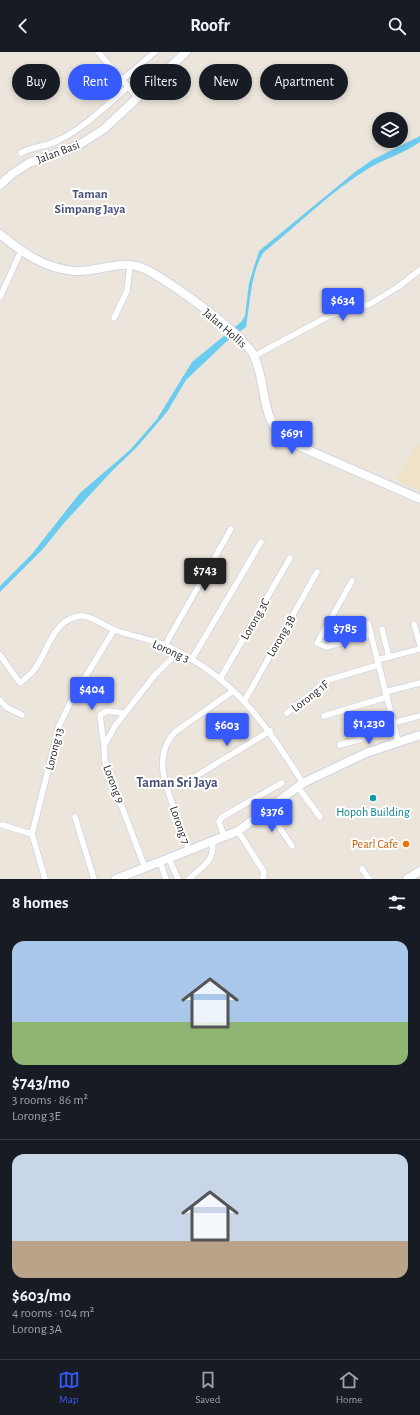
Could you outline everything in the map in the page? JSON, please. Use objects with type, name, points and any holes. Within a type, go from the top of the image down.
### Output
[{"type":"street","points":[[98,52],[108,64]]},
{"type":"street","points":[[21,153],[28,148],[59,141],[92,118],[128,87],[122,80],[155,52]]},
{"type":"street","name":"Jalan Basi","points":[[173,64],[186,52]]},
{"type":"street","name":"Jalan Basi","points":[[0,185],[12,174],[29,163],[71,148],[93,136],[116,118],[134,100]]},
{"type":"street","name":"Jalan Hollis","points":[[0,234],[21,251],[42,263],[59,268],[76,271],[94,269],[114,264],[130,265],[150,272],[210,313],[237,336],[254,356],[268,416],[272,425],[281,437],[293,445],[420,499]]},
{"type":"street","points":[[0,297],[21,251]]},
{"type":"street","points":[[114,318],[127,291],[130,265]]},
{"type":"street","points":[[254,356],[329,316],[370,304],[398,287],[420,270]]},
{"type":"street","points":[[165,646],[231,529]]},
{"type":"street","points":[[192,659],[261,542]]},
{"type":"street","name":"Lorong 3C","points":[[220,679],[290,558]]},
{"type":"street","name":"Lorong 3B","points":[[244,700],[318,572]]},
{"type":"street","points":[[352,581],[317,643],[320,646],[326,647],[371,634]]},
{"type":"street","name":"Lorong 3","points":[[0,655],[20,683],[34,670],[59,628],[69,619],[76,616],[90,617],[114,630],[165,646],[192,659],[220,679],[244,700],[270,731],[320,816]]},
{"type":"street","points":[[368,623],[398,741]]},
{"type":"street","points":[[414,624],[420,645]]},
{"type":"street","points":[[382,629],[389,657]]},
{"type":"street","name":"Lorong 13","points":[[44,879],[32,834],[59,726],[73,698],[114,630]]},
{"type":"street","name":"Lorong 1F","points":[[288,713],[328,680],[378,663],[389,657],[420,649]]},
{"type":"street","points":[[104,746],[124,713],[154,676],[178,652]]},
{"type":"street","points":[[324,716],[420,683]]},
{"type":"street","name":"Lorong 7","points":[[188,850],[165,784],[162,763],[165,747],[169,738],[175,732],[233,691]]},
{"type":"street","points":[[0,700],[6,707],[22,715]]},
{"type":"street","name":"Lorong 9","points":[[124,713],[107,711],[100,715],[105,762],[145,868]]},
{"type":"street","points":[[340,745],[420,716]]},
{"type":"street","points":[[193,778],[270,731]]},
{"type":"street","points":[[116,879],[238,831],[301,785],[348,761],[398,741],[420,735]]},
{"type":"street","points":[[224,836],[219,822],[222,817],[282,783]]},
{"type":"street","points":[[268,810],[292,846]]},
{"type":"street","points":[[75,817],[94,879]]},
{"type":"street","points":[[2,825],[32,834]]},
{"type":"street","points":[[238,831],[264,872],[263,879]]},
{"type":"street","points":[[189,879],[211,858],[214,851],[212,841]]},
{"type":"street","points":[[169,859],[178,879]]},
{"type":"street","points":[[160,862],[166,879]]},
{"type":"street","points":[[362,869],[369,879]]},
{"type":"street","points":[[407,879],[420,871]]},
{"type":"shaded area","points":[[420,444],[420,490],[396,480],[417,445]]},
{"type":"water","points":[[420,136],[420,142],[414,146],[371,167],[343,186],[264,252],[256,268],[246,327],[226,342],[186,380],[167,412],[137,447],[111,472],[64,523],[43,549],[0,592],[0,586],[31,555],[80,493],[130,450],[157,419],[192,362],[241,322],[245,316],[249,283],[259,251],[355,172],[372,160],[396,148],[408,148],[408,142]]},
{"type":"place","name":"Hopoh Building","points":[[373,798]]},
{"type":"place","name":"Pearl Cafe","points":[[406,844]]},
{"type":"district","name":"Taman Simpang Jaya","points":[[90,200]]},
{"type":"district","name":"Taman Sri Jaya","points":[[177,782]]}]
